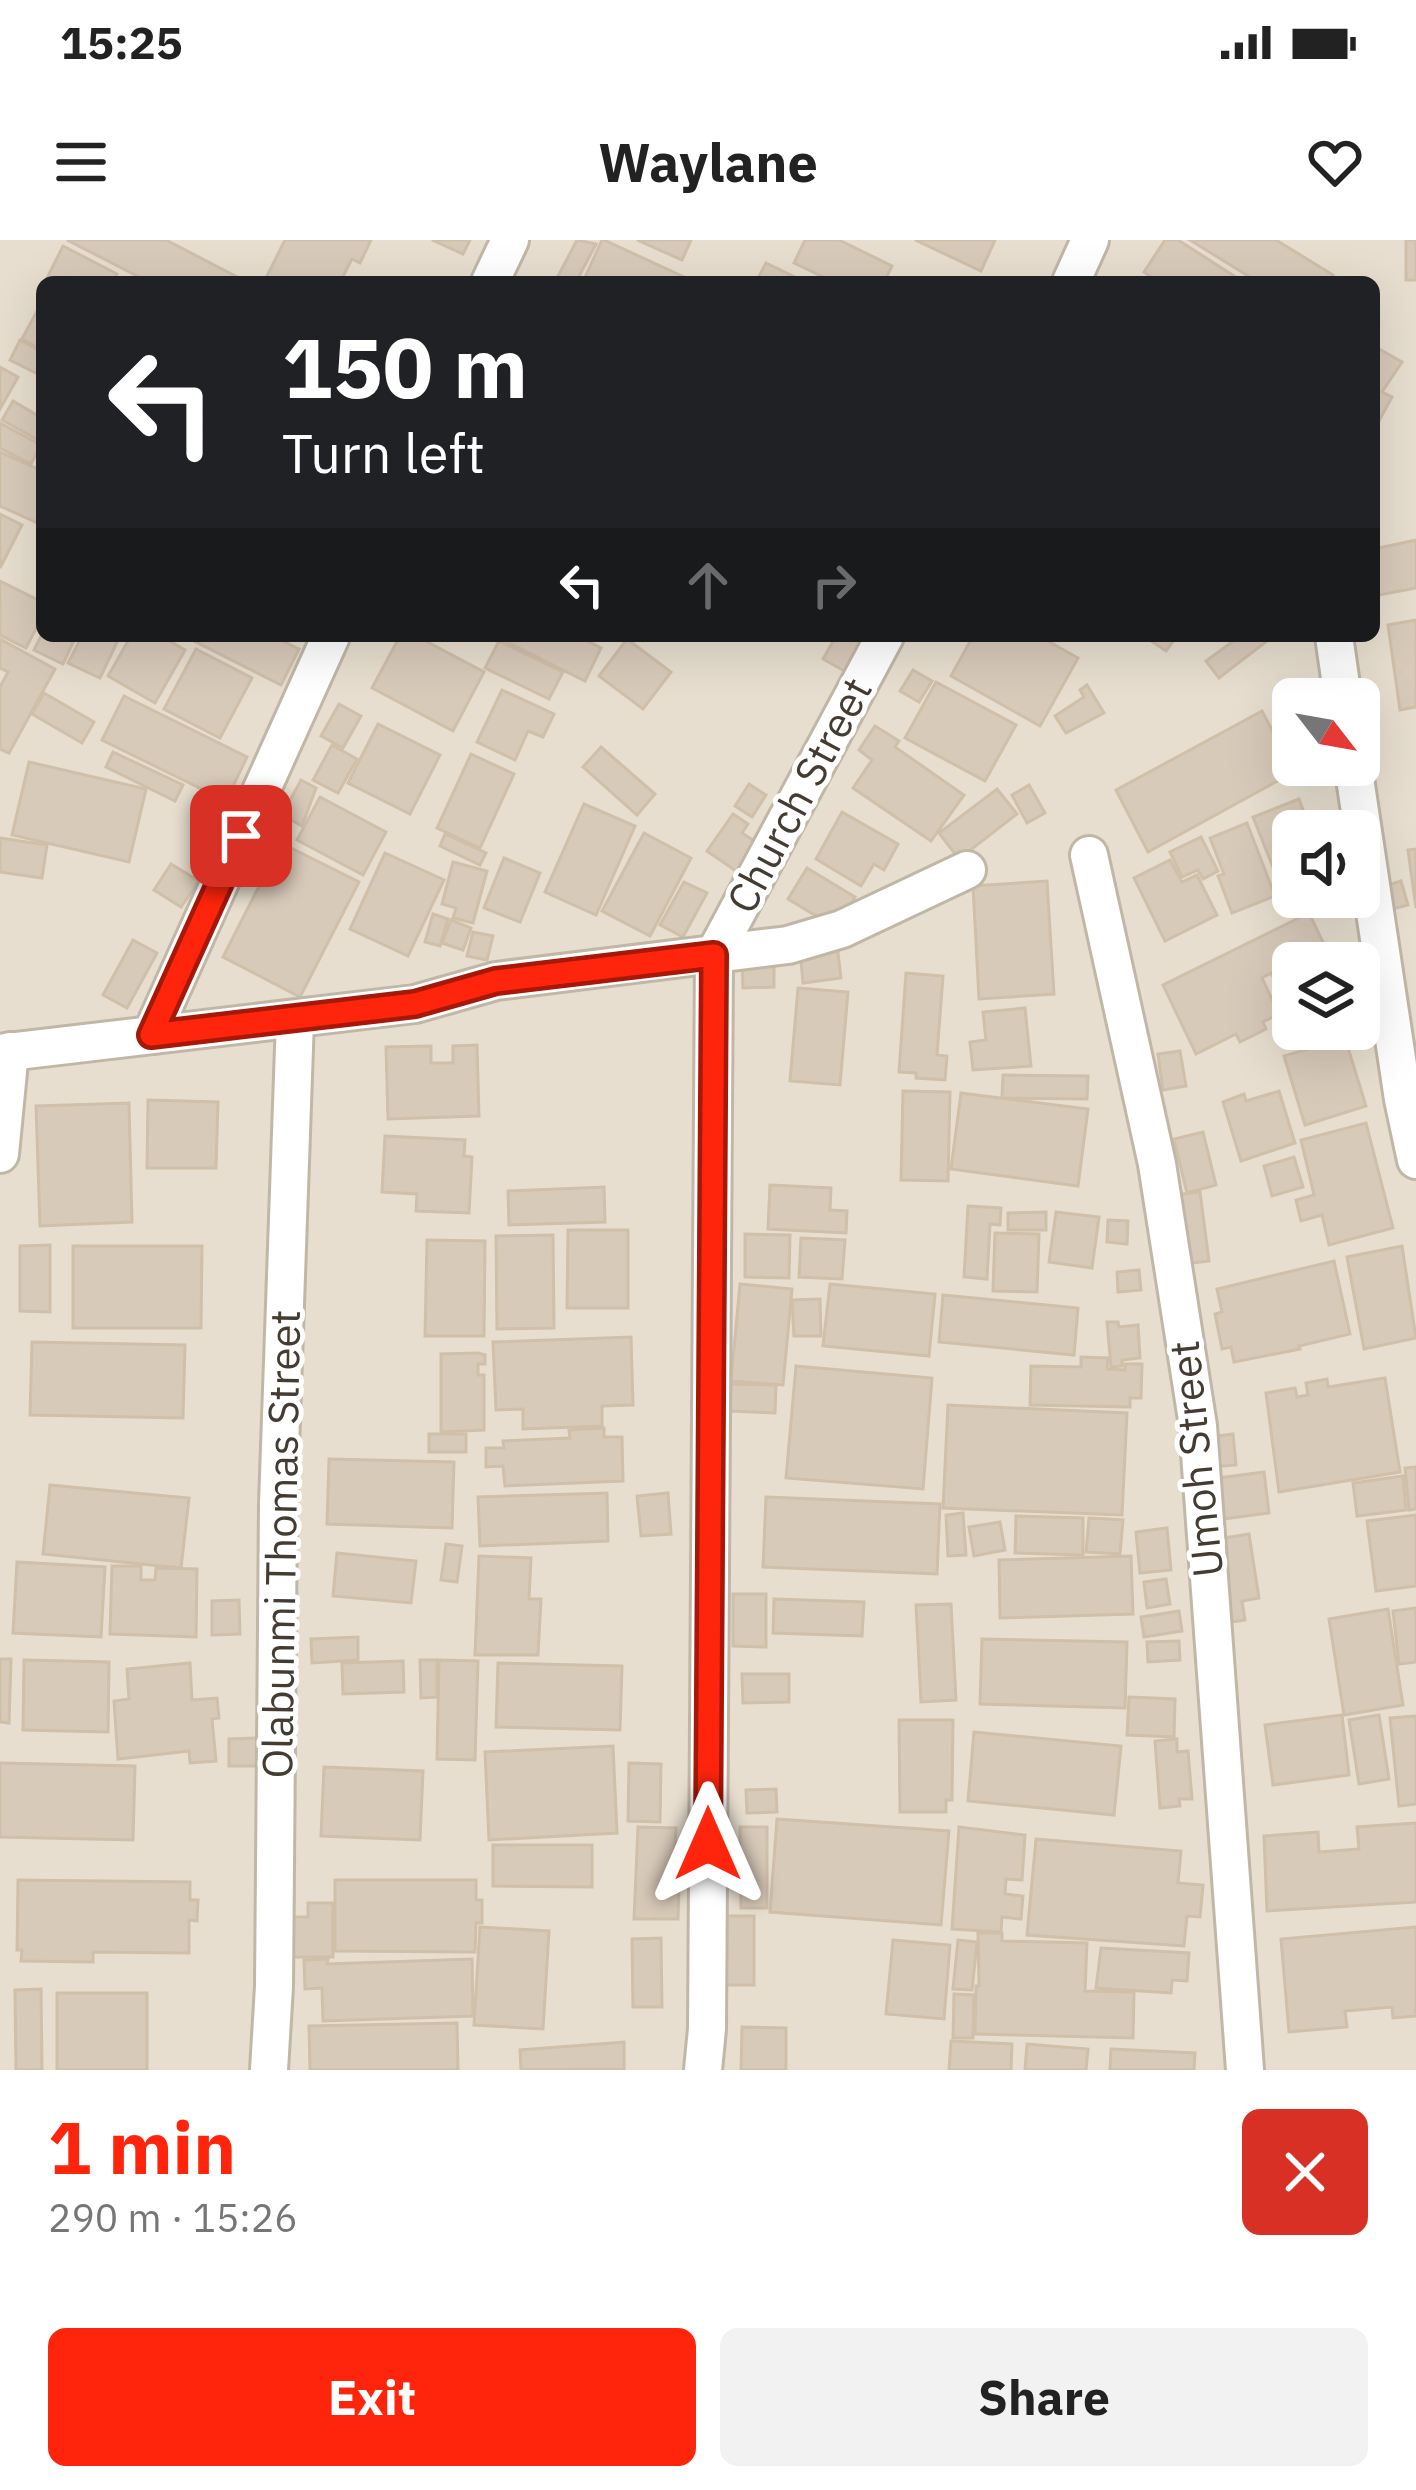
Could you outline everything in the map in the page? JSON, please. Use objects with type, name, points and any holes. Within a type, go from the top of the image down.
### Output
[{"type":"street","points":[[493,276],[510,240]]},
{"type":"street","points":[[1074,276],[1090,240]]},
{"type":"street","points":[[151,1035],[328,642]]},
{"type":"street","name":"Church Street","points":[[714,955],[882,642]]},
{"type":"street","points":[[1335,642],[1340,678]]},
{"type":"street","points":[[1356,786],[1416,1160]]},
{"type":"street","name":"Umoh Street","points":[[1089,855],[1157,1165],[1198,1426],[1245,2070]]},
{"type":"street","points":[[0,1154],[5,1052],[415,1004],[496,981],[788,945],[842,929],[967,870]]},
{"type":"street","points":[[703,2070],[714,955]]},
{"type":"street","name":"Olabunmi Thomas Street","points":[[269,2070],[274,1986],[278,1504],[296,1019]]},
{"type":"shaded area","points":[[0,240],[1416,240],[1416,2070],[0,2070]]},
{"type":"building","points":[[67,240],[166,240],[235,276],[137,276]]},
{"type":"building","points":[[285,240],[371,240],[360,263],[352,259],[343,276],[267,276]]},
{"type":"building","points":[[432,240],[470,240],[463,254]]},
{"type":"building","points":[[577,240],[596,244],[579,276],[558,276]]},
{"type":"building","points":[[604,240],[682,276],[586,276]]},
{"type":"building","points":[[637,240],[691,240],[682,260]]},
{"type":"building","points":[[805,240],[839,240],[892,266],[887,276],[821,276],[794,263]]},
{"type":"building","points":[[915,240],[995,240],[981,271]]},
{"type":"building","points":[[1165,240],[1178,240],[1234,276],[1150,276],[1144,272]]},
{"type":"building","points":[[1190,240],[1276,240],[1333,275],[1332,276],[1248,276]]},
{"type":"building","points":[[1406,240],[1416,240],[1416,280],[1406,280]]},
{"type":"building","points":[[63,246],[117,274],[116,276],[48,276]]},
{"type":"building","points":[[766,263],[793,276],[759,276]]},
{"type":"building","points":[[36,313],[36,347],[22,339]]},
{"type":"building","points":[[20,340],[36,349],[36,373],[10,360]]},
{"type":"building","points":[[1380,349],[1402,362],[1382,392],[1392,397],[1380,419]]},
{"type":"building","points":[[0,367],[18,377],[0,409]]},
{"type":"building","points":[[13,401],[36,414],[36,439],[2,420]]},
{"type":"building","points":[[0,423],[36,442],[36,454],[31,464],[0,448]]},
{"type":"building","points":[[0,452],[36,468],[36,522],[0,506]]},
{"type":"building","points":[[0,514],[22,525],[0,568]]},
{"type":"building","points":[[1416,540],[1416,588],[1380,595],[1380,548]]},
{"type":"building","points":[[0,581],[36,599],[36,629],[26,648],[0,635]]},
{"type":"building","points":[[1416,620],[1416,707],[1400,710],[1388,625]]},
{"type":"building","points":[[0,639],[55,669],[9,753],[0,749],[0,687],[8,672],[0,668]]},
{"type":"building","points":[[38,642],[73,642],[63,664],[34,650]]},
{"type":"building","points":[[79,642],[117,642],[100,678],[68,663]]},
{"type":"building","points":[[128,642],[171,642],[185,650],[155,703],[108,676]]},
{"type":"building","points":[[196,642],[284,642],[299,649],[281,685]]},
{"type":"building","points":[[397,642],[427,642],[484,672],[453,731],[372,688]]},
{"type":"building","points":[[501,642],[563,672],[549,699],[485,668]]},
{"type":"building","points":[[507,642],[590,642],[601,648],[585,681]]},
{"type":"building","points":[[625,642],[671,672],[643,709],[599,676]]},
{"type":"building","points":[[833,642],[866,642],[848,673],[823,659]]},
{"type":"building","points":[[970,642],[1050,642],[1078,658],[1040,726],[951,676]]},
{"type":"building","points":[[1232,642],[1266,642],[1219,678],[1206,661]]},
{"type":"building","points":[[196,649],[252,678],[220,738],[164,709]]},
{"type":"building","points":[[913,670],[932,681],[919,702],[900,691]]},
{"type":"building","points":[[936,682],[1016,725],[985,781],[905,738]]},
{"type":"building","points":[[1087,685],[1104,713],[1066,733],[1055,716],[1084,697],[1080,690]]},
{"type":"building","points":[[502,690],[554,714],[543,737],[528,731],[515,760],[477,742]]},
{"type":"building","points":[[44,693],[94,722],[82,743],[32,714]]},
{"type":"building","points":[[124,696],[247,757],[226,801],[102,740]]},
{"type":"building","points":[[339,704],[361,716],[343,748],[321,736]]},
{"type":"building","points":[[1262,711],[1272,730],[1272,784],[1148,852],[1116,790]]},
{"type":"building","points":[[378,724],[440,755],[410,814],[348,783]]},
{"type":"building","points":[[875,726],[899,741],[895,747],[964,795],[931,841],[853,788],[872,760],[859,750]]},
{"type":"building","points":[[332,745],[357,759],[338,793],[313,780]]},
{"type":"building","points":[[601,747],[655,794],[637,815],[583,767]]},
{"type":"building","points":[[113,752],[183,785],[175,801],[106,767]]},
{"type":"building","points":[[471,754],[514,774],[480,848],[437,828]]},
{"type":"building","points":[[29,762],[146,789],[129,862],[12,835]]},
{"type":"building","points":[[301,780],[316,788],[302,826],[282,815]]},
{"type":"building","points":[[749,784],[766,795],[752,817],[735,806]]},
{"type":"building","points":[[1029,785],[1045,813],[1027,823],[1012,795]]},
{"type":"building","points":[[997,789],[1017,814],[959,859],[939,833]]},
{"type":"building","points":[[320,797],[386,832],[363,875],[297,840]]},
{"type":"building","points":[[1299,799],[1303,810],[1272,810],[1272,865],[1253,817]]},
{"type":"building","points":[[584,804],[635,826],[596,915],[545,892]]},
{"type":"building","points":[[842,812],[898,844],[884,870],[874,864],[861,886],[816,859]]},
{"type":"building","points":[[733,814],[748,824],[742,833],[756,842],[736,871],[707,851]]},
{"type":"building","points":[[1247,823],[1272,897],[1232,913],[1210,838]]},
{"type":"building","points":[[644,833],[691,858],[650,936],[602,911]]},
{"type":"building","points":[[445,834],[486,853],[480,865],[440,846]]},
{"type":"building","points":[[1201,837],[1218,871],[1203,879],[1198,870],[1182,877],[1170,852]]},
{"type":"building","points":[[0,838],[47,845],[42,878],[0,872]]},
{"type":"building","points":[[281,843],[359,882],[300,997],[223,957]]},
{"type":"building","points":[[1416,849],[1416,908],[1408,850]]},
{"type":"building","points":[[385,853],[444,880],[408,956],[350,929]]},
{"type":"building","points":[[504,858],[540,873],[520,922],[484,908]]},
{"type":"building","points":[[1170,860],[1182,882],[1197,875],[1217,915],[1165,941],[1134,878]]},
{"type":"building","points":[[453,862],[487,871],[473,923],[453,918],[456,908],[442,904]]},
{"type":"building","points":[[171,864],[199,881],[181,907],[154,890]]},
{"type":"building","points":[[807,868],[855,897],[836,928],[788,899]]},
{"type":"building","points":[[1047,881],[1054,994],[979,999],[973,886]]},
{"type":"building","points":[[1401,881],[1408,905],[1389,910],[1382,887]]},
{"type":"building","points":[[684,882],[707,893],[683,937],[660,925]]},
{"type":"building","points":[[433,914],[448,919],[440,946],[425,942]]},
{"type":"building","points":[[1299,918],[1311,918],[1323,942],[1272,942],[1272,975],[1262,978],[1272,999],[1272,1018],[1263,1022],[1266,1029],[1240,1042],[1236,1034],[1196,1054],[1163,985]]},
{"type":"building","points":[[451,920],[471,928],[463,950],[442,943]]},
{"type":"building","points":[[473,932],[493,936],[487,960],[467,956]]},
{"type":"building","points":[[133,940],[157,953],[127,1008],[103,995]]},
{"type":"building","points":[[837,945],[841,978],[803,983],[800,950]]},
{"type":"building","points":[[742,959],[774,959],[774,987],[743,988]]},
{"type":"building","points":[[906,973],[943,976],[937,1055],[947,1056],[945,1080],[899,1072]]},
{"type":"building","points":[[798,988],[848,992],[840,1085],[790,1081]]},
{"type":"building","points":[[1025,1008],[1031,1066],[973,1070],[970,1042],[986,1040],[983,1012]]},
{"type":"building","points":[[477,1045],[479,1116],[388,1119],[386,1047],[431,1046],[431,1063],[453,1063],[453,1046]]},
{"type":"building","points":[[1304,1050],[1349,1050],[1366,1106],[1305,1125],[1284,1056]]},
{"type":"building","points":[[1180,1051],[1186,1086],[1163,1090],[1158,1054]]},
{"type":"building","points":[[1003,1075],[1088,1076],[1087,1099],[1002,1098]]},
{"type":"building","points":[[903,1091],[950,1092],[948,1181],[901,1180]]},
{"type":"building","points":[[1279,1091],[1295,1143],[1241,1161],[1223,1102],[1244,1094],[1246,1101]]},
{"type":"building","points":[[961,1093],[1088,1109],[1078,1186],[951,1169]]},
{"type":"building","points":[[148,1100],[218,1102],[216,1168],[147,1168]]},
{"type":"building","points":[[129,1103],[132,1222],[40,1226],[36,1106]]},
{"type":"building","points":[[1366,1123],[1393,1228],[1329,1245],[1322,1215],[1301,1221],[1296,1200],[1314,1195],[1301,1140]]},
{"type":"building","points":[[1203,1132],[1216,1185],[1187,1193],[1174,1139]]},
{"type":"building","points":[[385,1136],[465,1140],[464,1156],[472,1157],[469,1213],[416,1211],[417,1194],[382,1192]]},
{"type":"building","points":[[1294,1157],[1303,1187],[1272,1196],[1264,1166]]},
{"type":"building","points":[[770,1185],[831,1188],[830,1210],[847,1211],[846,1233],[768,1229]]},
{"type":"building","points":[[604,1187],[605,1222],[509,1225],[508,1191]]},
{"type":"building","points":[[1200,1192],[1209,1261],[1183,1264],[1174,1195]]},
{"type":"building","points":[[968,1206],[1001,1208],[1000,1225],[990,1224],[987,1279],[964,1277]]},
{"type":"building","points":[[1046,1212],[1046,1230],[1008,1230],[1008,1213]]},
{"type":"building","points":[[1056,1212],[1099,1217],[1092,1268],[1049,1262]]},
{"type":"building","points":[[1108,1220],[1128,1221],[1127,1244],[1107,1242]]},
{"type":"building","points":[[568,1230],[628,1230],[628,1308],[567,1308]]},
{"type":"building","points":[[995,1233],[1039,1234],[1037,1292],[993,1291]]},
{"type":"building","points":[[745,1234],[790,1235],[789,1278],[745,1277]]},
{"type":"building","points":[[553,1235],[554,1328],[497,1329],[496,1236]]},
{"type":"building","points":[[801,1238],[845,1240],[842,1279],[799,1277]]},
{"type":"building","points":[[427,1240],[485,1241],[484,1336],[425,1336]]},
{"type":"building","points":[[50,1245],[50,1312],[20,1311],[20,1246]]},
{"type":"building","points":[[73,1246],[202,1246],[201,1328],[73,1328]]},
{"type":"building","points":[[1402,1246],[1416,1338],[1364,1349],[1347,1257]]},
{"type":"building","points":[[1334,1261],[1350,1334],[1234,1362],[1231,1347],[1222,1349],[1215,1314],[1222,1312],[1217,1289]]},
{"type":"building","points":[[1139,1270],[1141,1290],[1118,1292],[1117,1272]]},
{"type":"building","points":[[740,1284],[792,1289],[783,1385],[731,1381]]},
{"type":"building","points":[[830,1284],[935,1294],[929,1356],[823,1346]]},
{"type":"building","points":[[943,1295],[1078,1308],[1074,1355],[939,1342]]},
{"type":"building","points":[[820,1299],[821,1336],[794,1336],[792,1300]]},
{"type":"building","points":[[1107,1322],[1118,1322],[1119,1327],[1138,1325],[1140,1358],[1111,1367]]},
{"type":"building","points":[[631,1337],[633,1405],[602,1406],[602,1426],[523,1429],[523,1409],[496,1410],[493,1342]]},
{"type":"building","points":[[32,1342],[185,1345],[183,1418],[30,1415]]},
{"type":"building","points":[[441,1354],[485,1355],[485,1364],[478,1364],[478,1375],[484,1375],[484,1430],[441,1432]]},
{"type":"building","points":[[1081,1357],[1108,1358],[1107,1369],[1142,1364],[1141,1398],[1130,1398],[1130,1407],[1030,1405],[1031,1366],[1081,1367]]},
{"type":"building","points":[[796,1366],[932,1378],[923,1489],[786,1478]]},
{"type":"building","points":[[1385,1378],[1400,1472],[1279,1492],[1266,1393],[1295,1388],[1297,1397],[1308,1395],[1306,1383],[1327,1379],[1328,1387]]},
{"type":"building","points":[[731,1384],[776,1385],[775,1413],[730,1411]]},
{"type":"building","points":[[948,1405],[1127,1413],[1122,1515],[943,1508]]},
{"type":"building","points":[[604,1428],[604,1437],[622,1437],[623,1481],[505,1486],[503,1466],[486,1467],[486,1448],[504,1448],[503,1441],[570,1438],[569,1430]]},
{"type":"building","points":[[429,1434],[466,1434],[466,1452],[429,1452]]},
{"type":"building","points":[[1233,1434],[1236,1465],[1213,1467],[1210,1437]]},
{"type":"building","points":[[329,1459],[454,1462],[452,1528],[327,1524]]},
{"type":"building","points":[[1416,1467],[1416,1509],[1409,1510],[1405,1468]]},
{"type":"building","points":[[1264,1472],[1269,1513],[1223,1519],[1218,1478]]},
{"type":"building","points":[[1403,1476],[1406,1510],[1357,1516],[1353,1483]]},
{"type":"building","points":[[50,1485],[189,1498],[181,1568],[43,1554]]},
{"type":"building","points":[[607,1493],[608,1541],[480,1546],[478,1497]]},
{"type":"building","points":[[668,1493],[671,1534],[641,1536],[637,1496]]},
{"type":"building","points":[[766,1497],[940,1504],[937,1574],[763,1567]]},
{"type":"building","points":[[963,1513],[966,1555],[948,1556],[946,1515]]},
{"type":"building","points":[[1416,1515],[1416,1586],[1376,1591],[1367,1521]]},
{"type":"building","points":[[1016,1516],[1083,1518],[1083,1555],[1015,1553]]},
{"type":"building","points":[[1089,1518],[1123,1520],[1120,1554],[1086,1552]]},
{"type":"building","points":[[1000,1522],[1005,1550],[974,1556],[969,1527]]},
{"type":"building","points":[[1167,1528],[1171,1570],[1140,1573],[1136,1532]]},
{"type":"building","points":[[1249,1534],[1259,1598],[1242,1601],[1245,1620],[1231,1622],[1218,1539]]},
{"type":"building","points":[[446,1544],[462,1546],[457,1582],[441,1580]]},
{"type":"building","points":[[337,1553],[416,1561],[411,1603],[333,1596]]},
{"type":"building","points":[[479,1556],[531,1558],[529,1599],[541,1599],[538,1655],[475,1655]]},
{"type":"building","points":[[1131,1556],[1133,1614],[1000,1618],[999,1560]]},
{"type":"building","points":[[17,1562],[105,1567],[101,1637],[13,1633]]},
{"type":"building","points":[[112,1566],[141,1566],[141,1580],[155,1580],[156,1568],[197,1569],[196,1637],[110,1634]]},
{"type":"building","points":[[1166,1579],[1170,1604],[1147,1608],[1144,1582]]},
{"type":"building","points":[[733,1594],[766,1594],[766,1647],[733,1646]]},
{"type":"building","points":[[774,1599],[864,1602],[862,1636],[773,1633]]},
{"type":"building","points":[[239,1600],[240,1634],[212,1635],[212,1601]]},
{"type":"building","points":[[951,1604],[956,1700],[921,1702],[916,1605]]},
{"type":"building","points":[[1416,1608],[1416,1662],[1399,1664],[1393,1611]]},
{"type":"building","points":[[1388,1609],[1403,1705],[1344,1715],[1329,1619]]},
{"type":"building","points":[[1179,1611],[1182,1631],[1144,1637],[1141,1617]]},
{"type":"building","points":[[358,1637],[358,1660],[312,1663],[311,1639]]},
{"type":"building","points":[[982,1639],[1127,1642],[1125,1708],[980,1704]]},
{"type":"building","points":[[1179,1641],[1180,1660],[1148,1662],[1147,1642]]},
{"type":"building","points":[[0,1659],[11,1659],[9,1723],[0,1722]]},
{"type":"building","points":[[24,1660],[109,1662],[108,1732],[23,1730]]},
{"type":"building","points":[[420,1660],[437,1660],[437,1697],[421,1698]]},
{"type":"building","points":[[439,1660],[478,1661],[475,1760],[437,1759]]},
{"type":"building","points":[[403,1661],[404,1692],[343,1694],[342,1663]]},
{"type":"building","points":[[190,1663],[192,1700],[217,1698],[219,1718],[212,1719],[216,1761],[190,1763],[189,1751],[118,1759],[114,1701],[129,1699],[127,1669]]},
{"type":"building","points":[[498,1663],[622,1666],[620,1730],[496,1727]]},
{"type":"building","points":[[742,1674],[789,1674],[789,1702],[743,1703]]},
{"type":"building","points":[[1129,1697],[1175,1699],[1174,1737],[1127,1735]]},
{"type":"building","points":[[1342,1715],[1349,1775],[1273,1785],[1265,1725]]},
{"type":"building","points":[[1379,1715],[1389,1779],[1359,1784],[1349,1720]]},
{"type":"building","points":[[1416,1716],[1416,1804],[1399,1806],[1390,1718]]},
{"type":"building","points":[[899,1720],[953,1720],[952,1800],[946,1800],[946,1812],[900,1812]]},
{"type":"building","points":[[974,1732],[1121,1746],[1114,1815],[968,1801]]},
{"type":"building","points":[[257,1738],[257,1766],[229,1766],[229,1739]]},
{"type":"building","points":[[1177,1739],[1177,1752],[1188,1751],[1192,1799],[1160,1808],[1155,1741]]},
{"type":"building","points":[[613,1746],[617,1833],[489,1840],[485,1752]]},
{"type":"building","points":[[0,1763],[135,1766],[133,1840],[0,1837]]},
{"type":"building","points":[[629,1763],[661,1764],[660,1822],[628,1821]]},
{"type":"building","points":[[324,1767],[423,1771],[420,1840],[321,1836]]},
{"type":"building","points":[[776,1789],[777,1812],[747,1813],[746,1790]]},
{"type":"building","points":[[777,1819],[949,1831],[941,1925],[770,1912]]},
{"type":"building","points":[[1416,1823],[1416,1902],[1267,1911],[1264,1836],[1318,1832],[1319,1852],[1359,1849],[1357,1827]]},
{"type":"building","points":[[638,1827],[676,1828],[673,1883],[679,1884],[678,1919],[634,1919]]},
{"type":"building","points":[[740,1827],[767,1827],[767,1908],[741,1908]]},
{"type":"building","points":[[959,1827],[1025,1835],[1022,1880],[1006,1879],[1005,1894],[1023,1896],[1021,1919],[1002,1917],[1001,1932],[952,1929]]},
{"type":"building","points":[[1036,1839],[1181,1851],[1178,1883],[1203,1885],[1200,1917],[1187,1916],[1184,1946],[1027,1935]]},
{"type":"building","points":[[493,1845],[592,1845],[592,1887],[493,1886]]},
{"type":"building","points":[[18,1880],[190,1882],[190,1900],[198,1900],[197,1921],[189,1920],[189,1953],[93,1952],[93,1962],[21,1961]]},
{"type":"building","points":[[335,1880],[476,1880],[482,1923],[476,1923],[475,1952],[335,1951]]},
{"type":"building","points":[[308,1903],[333,1903],[333,1957],[291,1957],[292,1917],[308,1917]]},
{"type":"building","points":[[724,1916],[754,1916],[754,1985],[725,1985]]},
{"type":"building","points":[[480,1927],[549,1931],[543,2029],[474,2025]]},
{"type":"building","points":[[1416,1927],[1416,2016],[1393,2018],[1392,2007],[1345,2011],[1347,2027],[1289,2032],[1281,1939]]},
{"type":"building","points":[[978,1933],[1002,1933],[1002,1941],[1087,1943],[1085,1991],[1134,1992],[1133,2038],[975,2034]]},
{"type":"building","points":[[661,1938],[662,2007],[633,2007],[632,1939]]},
{"type":"building","points":[[893,1940],[950,1945],[944,2019],[886,2014]]},
{"type":"building","points":[[958,1940],[977,1942],[972,1990],[953,1989]]},
{"type":"building","points":[[1101,1948],[1189,1953],[1187,1981],[1172,1980],[1171,1993],[1096,1988]]},
{"type":"building","points":[[328,1959],[327,1964],[472,1959],[473,2016],[323,2021],[322,1988],[305,1989],[304,1960]]},
{"type":"building","points":[[41,1989],[42,2070],[16,2070],[15,1990]]},
{"type":"building","points":[[57,1993],[147,1993],[147,2070],[57,2070]]},
{"type":"building","points":[[954,1994],[974,1995],[973,2038],[953,2038]]},
{"type":"building","points":[[457,2023],[458,2070],[310,2070],[309,2026]]},
{"type":"building","points":[[742,2027],[786,2028],[786,2070],[741,2070]]},
{"type":"building","points":[[951,2041],[1012,2044],[1011,2070],[949,2070]]},
{"type":"building","points":[[624,2042],[624,2069],[521,2070],[520,2050]]},
{"type":"building","points":[[1027,2044],[1088,2049],[1086,2070],[1025,2070]]},
{"type":"building","points":[[1111,2049],[1195,2053],[1194,2070],[1110,2070]]},
{"type":"route","points":[[241,836],[151,1035],[415,1004],[496,981],[714,955],[708,1844]]}]
